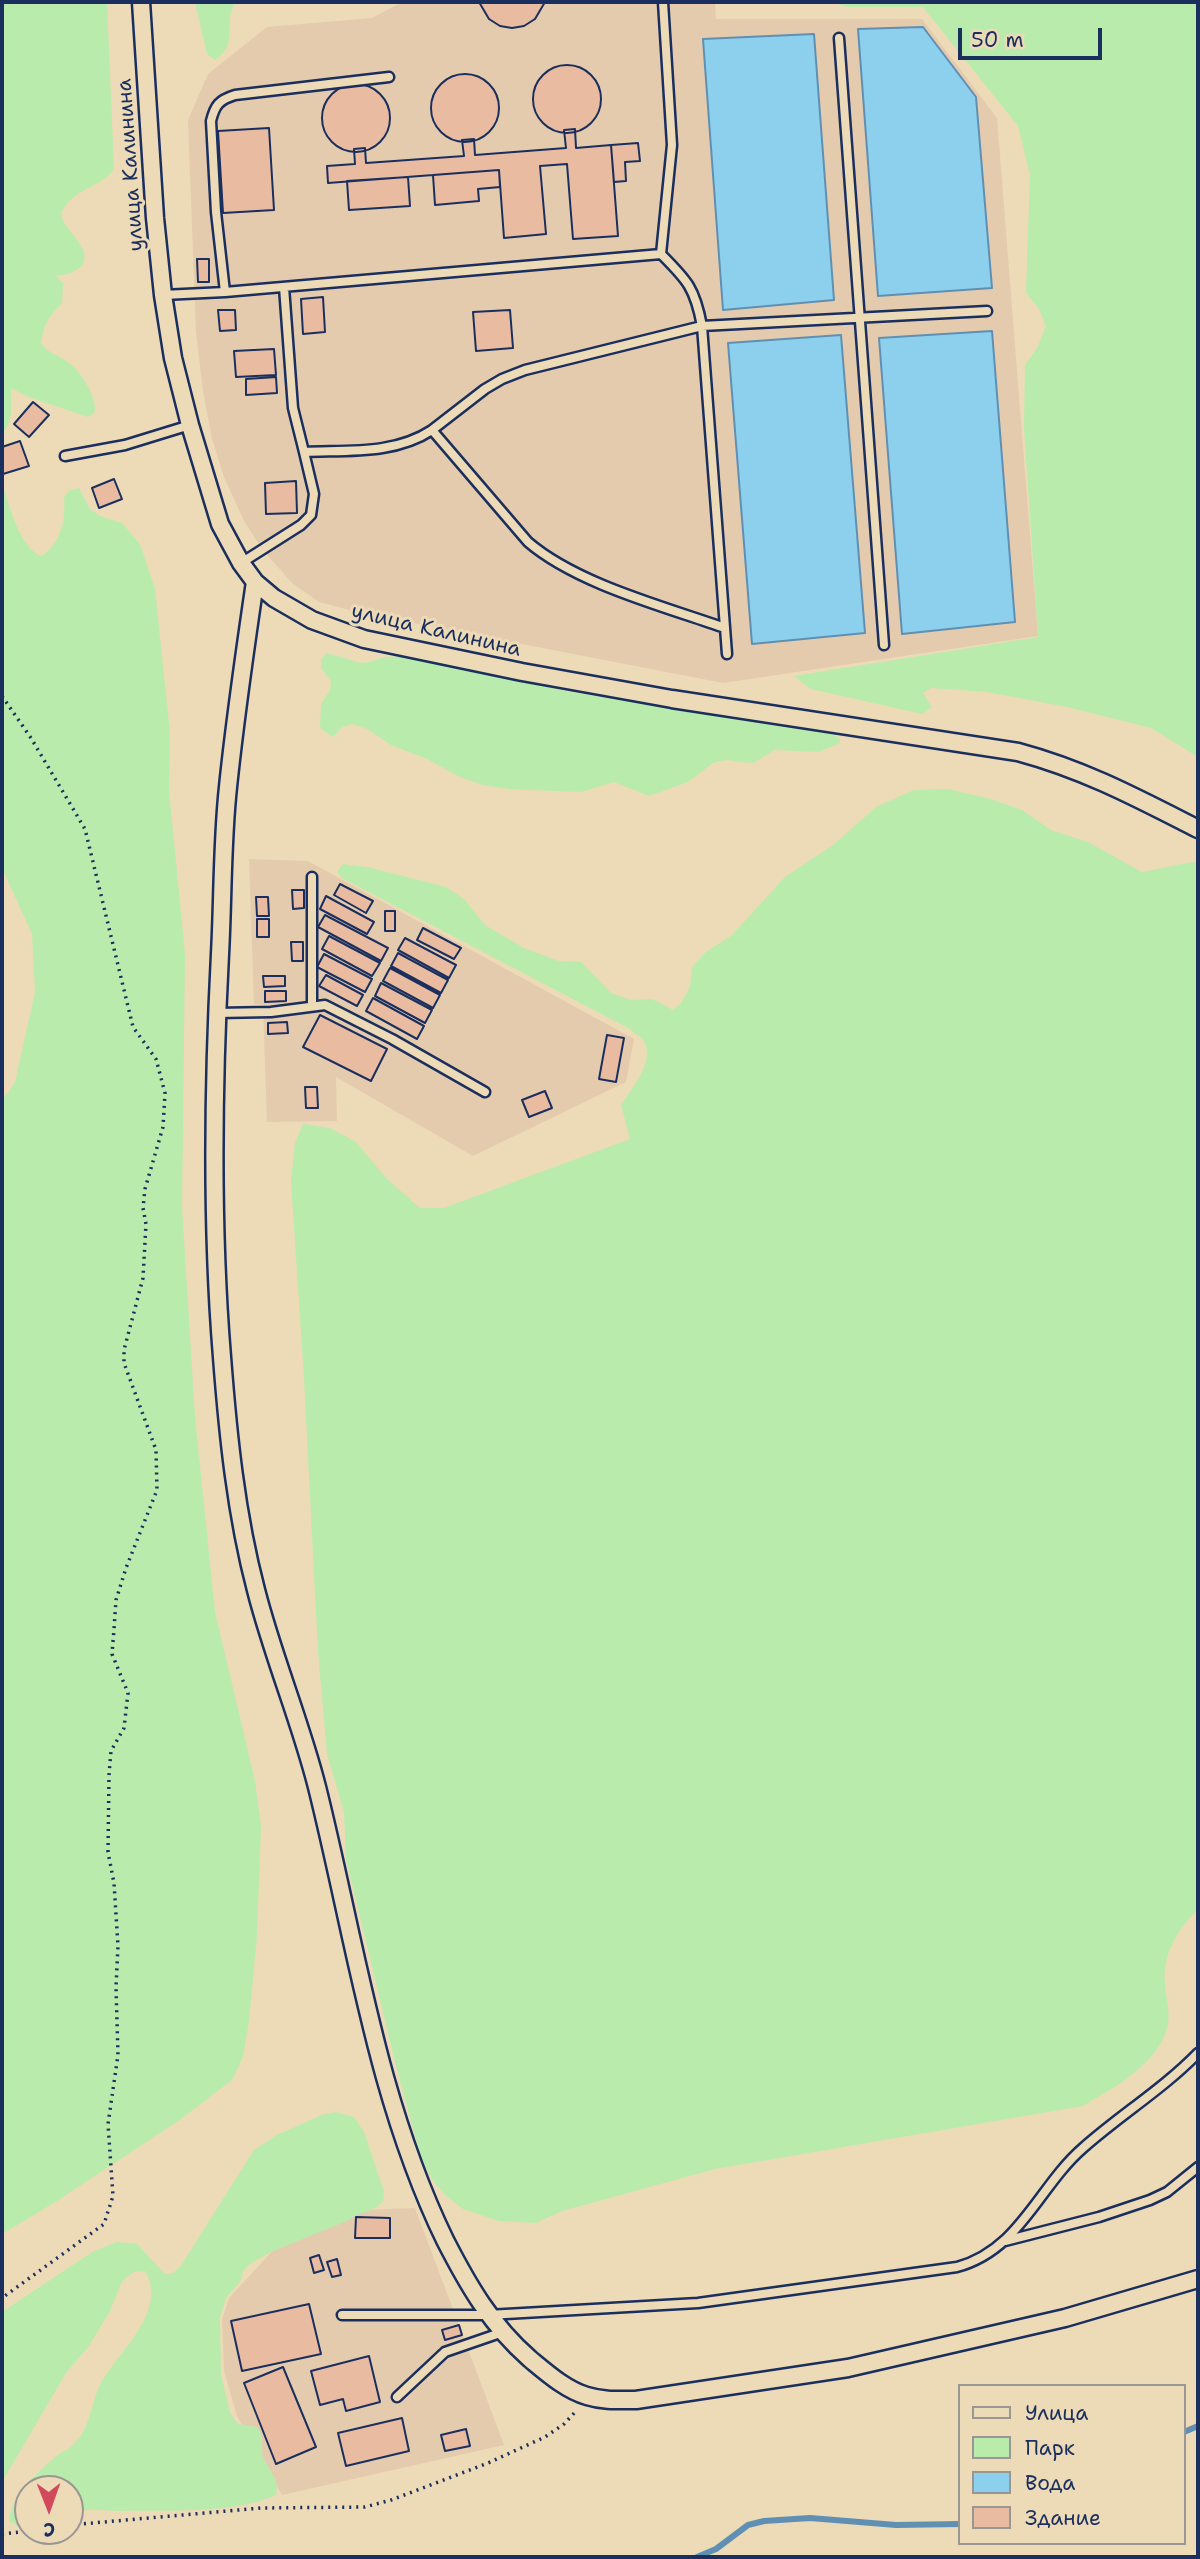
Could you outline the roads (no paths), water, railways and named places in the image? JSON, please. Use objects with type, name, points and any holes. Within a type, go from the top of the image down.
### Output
[{"type":"street","name":"улица Калинина","points":[[141,2],[155,218],[173,358],[220,524],[241,563],[255,582],[274,598],[303,616],[364,639],[522,672],[1018,752],[1060,763],[1106,782],[1198,829]]},
{"type":"street","points":[[255,582],[228,790],[215,1013],[215,1149],[221,1352],[230,1446],[240,1525],[267,1632],[306,1744],[375,2040],[399,2129],[430,2209],[467,2284],[488,2315],[513,2344],[548,2373],[584,2396],[607,2400],[636,2400],[848,2368],[1065,2318],[1198,2279]]},
{"type":"lane","points":[[661,254],[672,145],[663,2]]},
{"type":"lane","points":[[839,38],[884,645]]},
{"type":"lane","points":[[225,292],[216,212],[211,121],[214,107],[222,99],[235,95],[389,77]]},
{"type":"lane","points":[[163,295],[661,254]]},
{"type":"lane","points":[[661,254],[688,281],[698,301],[727,654]]},
{"type":"lane","points":[[241,563],[301,525],[311,514],[314,494],[293,408],[284,287]]},
{"type":"lane","points":[[304,452],[382,449],[416,441],[502,379],[525,370],[702,326],[987,311]]},
{"type":"lane","points":[[65,456],[125,445],[190,425]]},
{"type":"lane","points":[[432,430],[528,542],[546,557],[622,591],[725,628]]},
{"type":"lane","points":[[312,877],[312,1006]]},
{"type":"lane","points":[[215,1013],[271,1012],[325,1005],[392,1039],[485,1092]]},
{"type":"lane","points":[[342,2315],[488,2315],[698,2303],[957,2267],[987,2256],[1005,2241],[1080,2150],[1162,2087],[1198,2053]]},
{"type":"lane","points":[[1005,2241],[1099,2217],[1150,2200],[1167,2192],[1198,2167]]},
{"type":"lane","points":[[397,2397],[444,2352],[503,2332]]},
{"type":"water","points":[[923,27],[976,97],[992,288],[878,296],[858,29]]},
{"type":"water","points":[[814,34],[834,300],[723,310],[703,39]]},
{"type":"water","points":[[992,331],[1015,622],[902,634],[879,338]]},
{"type":"water","points":[[841,335],[865,633],[752,644],[728,343]]},
{"type":"waterway","points":[[1186,2431],[1198,2426]]},
{"type":"waterway","points":[[697,2557],[716,2549],[748,2525],[764,2521],[810,2518],[896,2525],[958,2524]]}]
